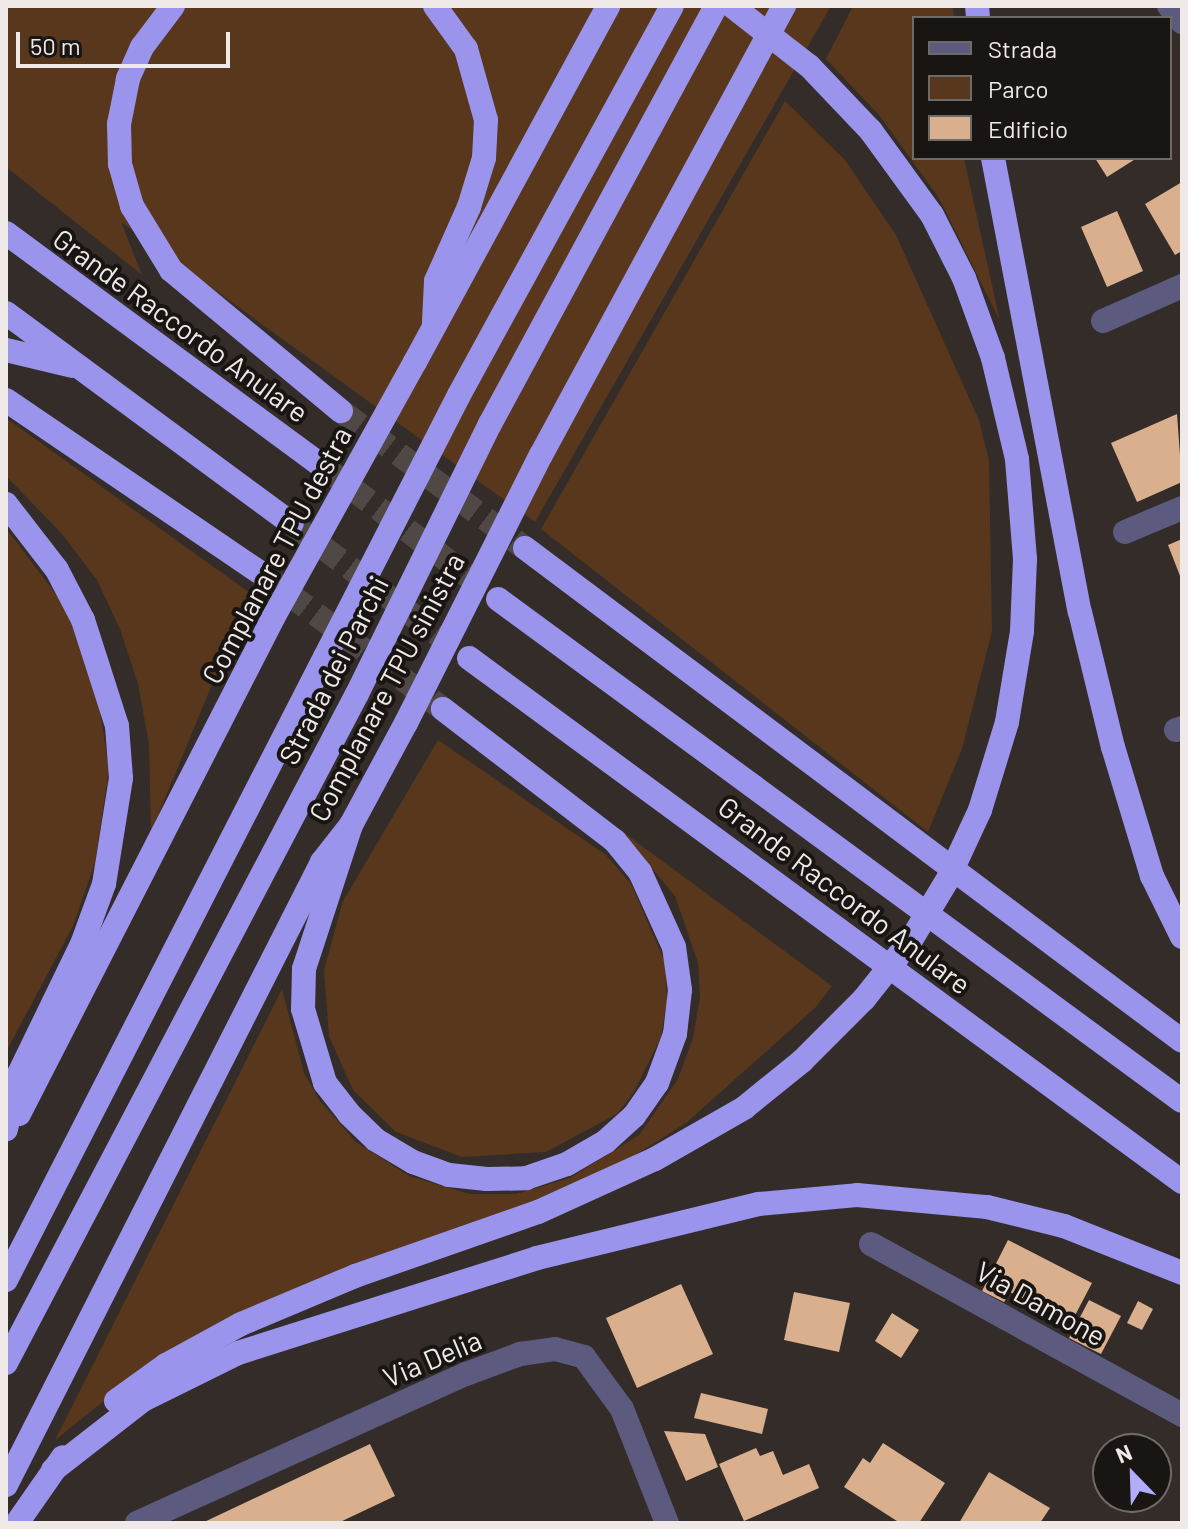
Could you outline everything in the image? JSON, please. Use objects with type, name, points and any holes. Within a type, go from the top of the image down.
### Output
[{"type":"highway","points":[[173,6],[142,47],[128,79],[119,124],[120,164],[132,206],[171,270],[341,411]]},
{"type":"highway","points":[[433,328],[436,281],[469,207],[484,158],[486,120],[466,49],[435,6]]},
{"type":"highway","name":"Complanare TPU destra","points":[[6,1139],[273,618],[608,6]]},
{"type":"highway","name":"Strada dei Parchi","points":[[6,1280],[459,395],[672,6]]},
{"type":"highway","name":"Strada dei Parchi","points":[[6,1363],[357,694],[490,424],[716,6]]},
{"type":"highway","points":[[17,1523],[53,1470],[105,1411],[204,1343],[300,1298],[538,1212],[655,1159],[744,1108],[790,1071],[864,999],[911,940],[948,879],[986,792],[1009,712],[1023,620],[1024,527],[1015,447],[993,358],[954,257],[913,187],[852,109],[788,48],[732,6]]},
{"type":"highway","name":"Complanare TPU sinistra","points":[[6,1485],[322,862],[351,825],[541,455],[784,6]]},
{"type":"highway","points":[[993,160],[1077,596],[1109,732],[1152,876],[1182,937]]},
{"type":"highway","name":"Grande Raccordo Anulare","points":[[6,233],[321,465]]},
{"type":"highway","points":[[6,313],[292,524]]},
{"type":"highway","points":[[6,350],[80,368]]},
{"type":"highway","points":[[6,400],[258,571]]},
{"type":"highway","points":[[6,504],[57,570],[83,620],[117,726],[121,778],[104,884],[82,944],[19,1074],[6,1129]]},
{"type":"highway","points":[[525,548],[1182,1041]]},
{"type":"highway","name":"Grande Raccordo Anulare","points":[[498,599],[1182,1101]]},
{"type":"highway","name":"Grande Raccordo Anulare","points":[[469,658],[1182,1182]]},
{"type":"highway","points":[[351,825],[304,969],[303,1009],[325,1083],[349,1114],[376,1140],[413,1162],[449,1175],[487,1179],[526,1178],[567,1164],[605,1142],[634,1116],[657,1083],[675,1034],[680,990],[670,936],[640,872],[615,841],[443,709]]},
{"type":"highway","points":[[53,1470],[143,1400],[238,1353],[537,1258],[759,1204],[857,1195],[987,1207],[1064,1226],[1182,1273]]},
{"type":"street","points":[[1169,6],[1182,22]]},
{"type":"street","points":[[1103,321],[1182,286]]},
{"type":"street","points":[[1125,532],[1182,508]]},
{"type":"street","name":"Via Damone","points":[[871,1244],[1182,1415]]},
{"type":"street","name":"Via Delia","points":[[137,1523],[466,1374],[538,1350],[571,1351],[594,1368],[622,1409],[667,1523]]},
{"type":"green space","points":[[6,6],[831,6],[535,522],[121,222],[142,275],[6,167]]},
{"type":"green space","points":[[853,6],[953,6],[954,16],[912,16],[912,160],[964,160],[1000,321],[939,198],[879,115],[826,59]]},
{"type":"green space","points":[[785,101],[845,160],[896,235],[979,420],[989,460],[992,631],[962,749],[928,832],[541,529]]},
{"type":"green space","points":[[6,418],[250,593],[151,832],[149,744],[138,684],[120,629],[97,580],[62,534],[6,476]]},
{"type":"green space","points":[[6,528],[61,601],[81,647],[96,686],[109,769],[95,863],[73,926],[6,1052]]},
{"type":"green space","points":[[438,740],[606,855],[631,884],[665,962],[667,1001],[661,1037],[634,1092],[617,1114],[546,1152],[462,1157],[396,1132],[353,1090],[329,1036],[324,970],[343,901]]},
{"type":"green space","points":[[619,829],[832,986],[815,1008],[686,1123],[627,1160],[148,1366],[55,1440],[282,989],[304,1073],[320,1101],[356,1142],[409,1176],[470,1194],[516,1194],[570,1178],[639,1135],[678,1079],[693,1038],[700,997],[698,963],[675,896]]},
{"type":"building","points":[[1096,160],[1134,160],[1107,177]]},
{"type":"building","points":[[1182,182],[1182,251],[1175,255],[1145,204]]},
{"type":"building","points":[[1117,211],[1143,271],[1107,287],[1081,227]]},
{"type":"building","points":[[1177,414],[1182,482],[1137,502],[1111,443]]},
{"type":"building","points":[[1182,539],[1182,581],[1168,545]]},
{"type":"building","points":[[1008,1240],[1092,1283],[1071,1323],[1010,1292],[1004,1302],[982,1291]]},
{"type":"building","points":[[681,1284],[713,1354],[637,1388],[606,1318]]},
{"type":"building","points":[[794,1292],[850,1303],[839,1352],[784,1340]]},
{"type":"building","points":[[1089,1300],[1121,1316],[1101,1354],[1069,1338]]},
{"type":"building","points":[[1138,1301],[1153,1309],[1142,1330],[1127,1323]]},
{"type":"building","points":[[892,1313],[919,1330],[901,1358],[875,1341]]},
{"type":"building","points":[[701,1393],[768,1409],[762,1434],[694,1418]]},
{"type":"building","points":[[664,1431],[705,1434],[718,1467],[686,1481]]},
{"type":"building","points":[[883,1443],[945,1483],[919,1523],[900,1523],[844,1487],[863,1458],[870,1463]]},
{"type":"building","points":[[370,1444],[395,1496],[338,1523],[202,1523]]},
{"type":"building","points":[[756,1448],[760,1456],[773,1451],[783,1475],[809,1464],[819,1488],[744,1521],[719,1464]]},
{"type":"building","points":[[989,1472],[1050,1508],[1040,1523],[959,1523]]},
{"type":"tunnel","points":[[341,411],[525,548]]},
{"type":"tunnel","points":[[321,465],[493,595]]},
{"type":"tunnel","points":[[292,524],[469,658]]},
{"type":"tunnel","points":[[258,571],[443,709]]}]
